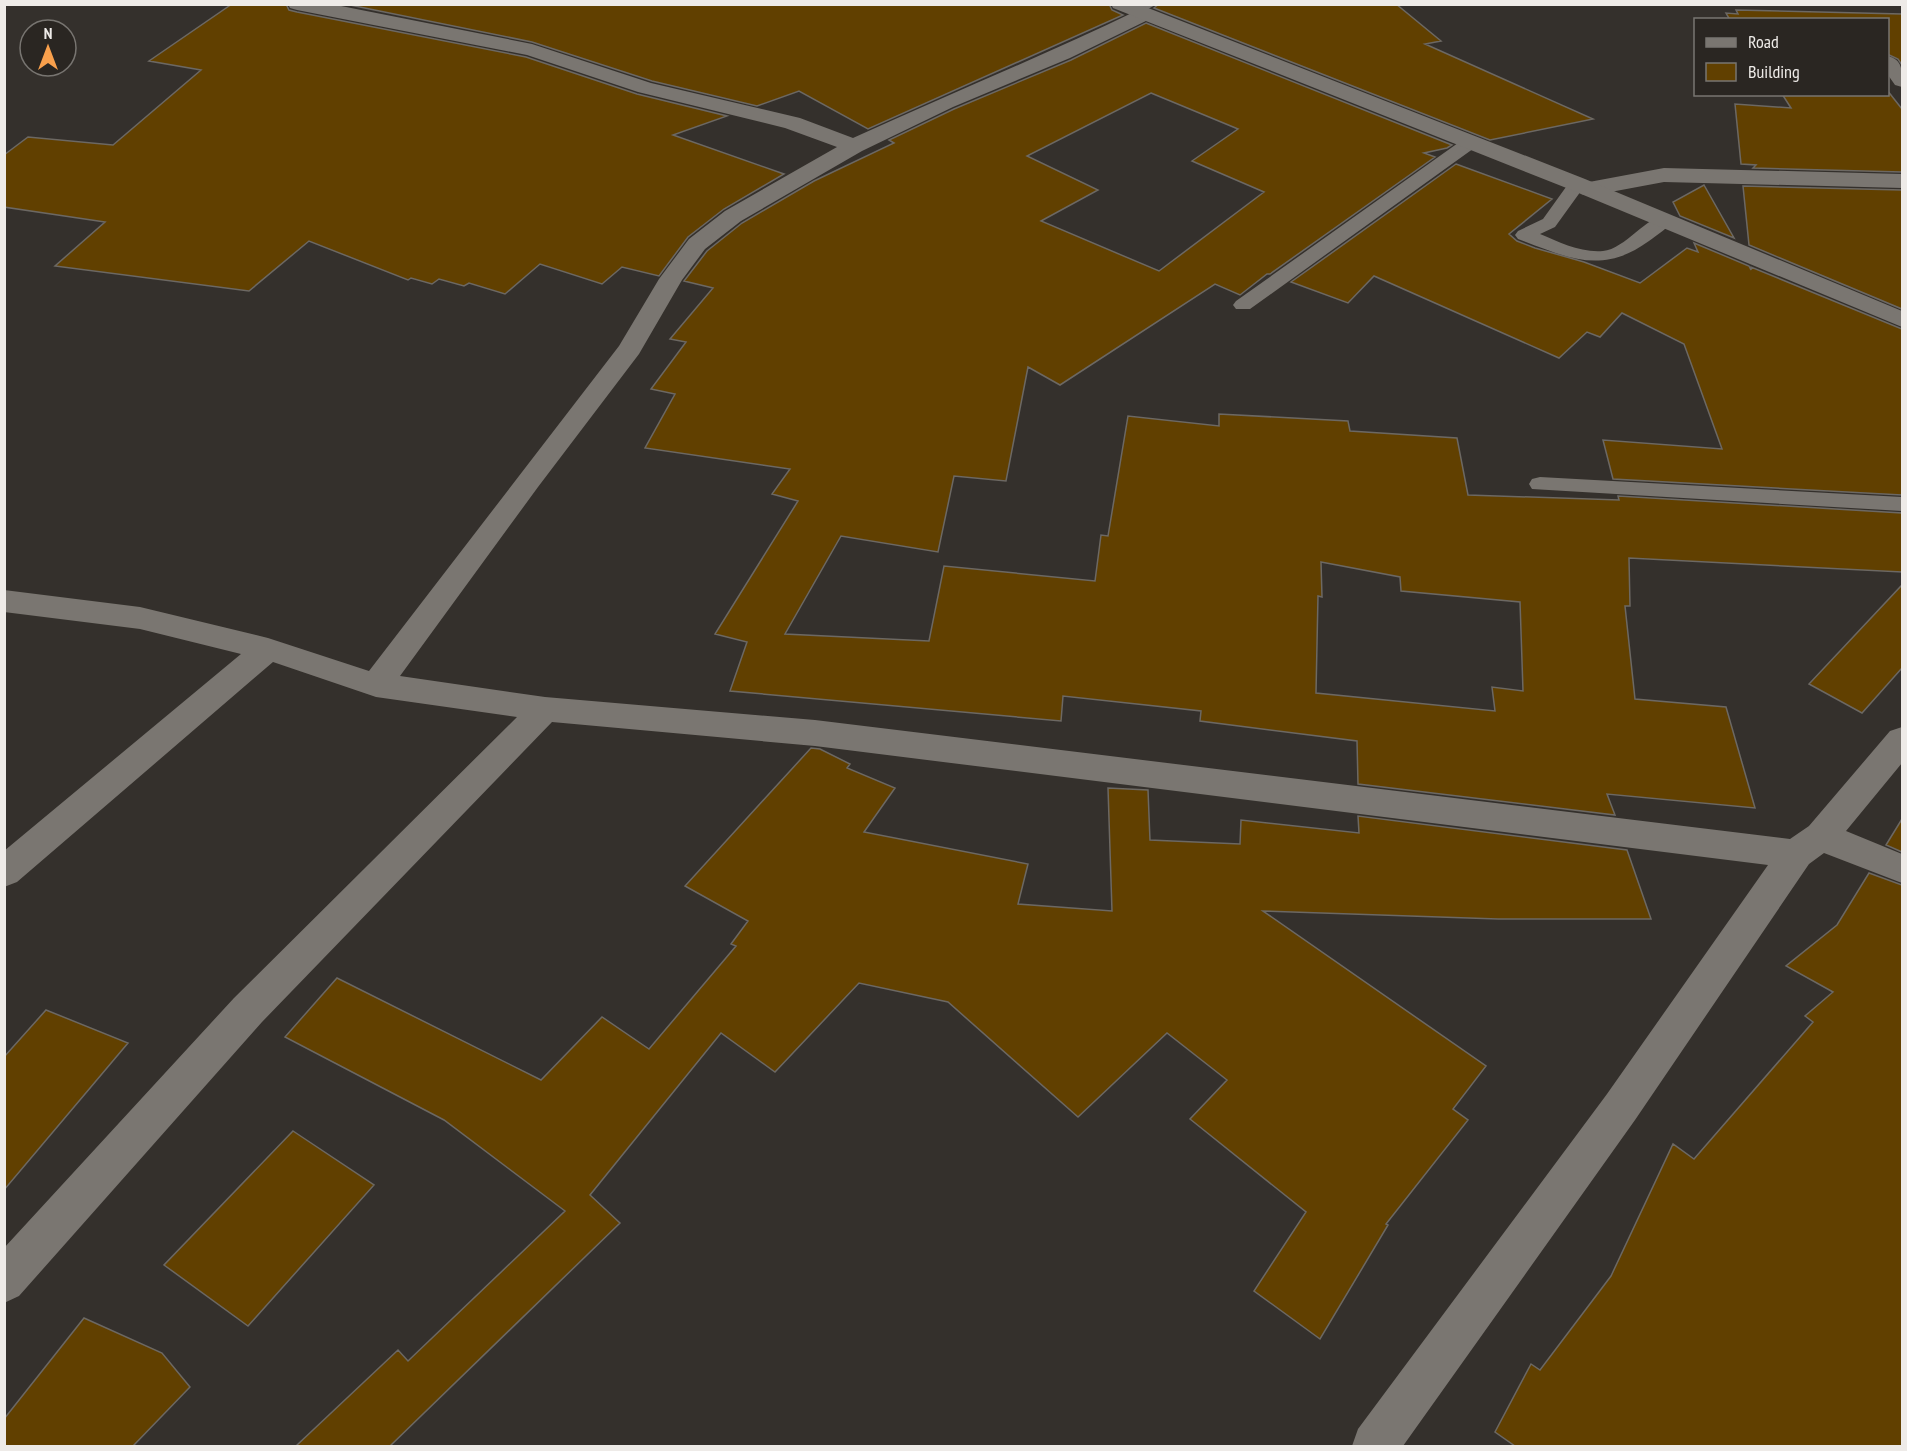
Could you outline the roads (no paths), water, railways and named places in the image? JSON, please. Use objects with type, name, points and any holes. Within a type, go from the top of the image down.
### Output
[{"type":"street","points":[[297,4],[460,34],[532,50],[645,88],[792,123],[854,146]]},
{"type":"street","points":[[376,685],[630,349],[671,279],[697,244],[733,216],[854,146],[946,103],[1063,54],[1137,9],[1583,186],[1902,320]]},
{"type":"street","points":[[1889,65],[1902,81]]},
{"type":"street","points":[[1583,186],[1664,175],[1902,181]]},
{"type":"street","points":[[4,602],[140,618],[268,649],[376,685],[545,710],[815,733],[1808,845],[1902,869]]},
{"type":"street","points":[[4,872],[268,649]]},
{"type":"street","points":[[4,1281],[80,1194],[248,1011],[545,710]]},
{"type":"street","points":[[1375,1446],[1808,845],[1902,740]]},
{"type":"lane","points":[[1243,305],[1471,142]]},
{"type":"lane","points":[[1583,186],[1549,223],[1524,235],[1585,256],[1602,257],[1615,254],[1665,220]]},
{"type":"lane","points":[[1540,484],[1902,504]]}]
